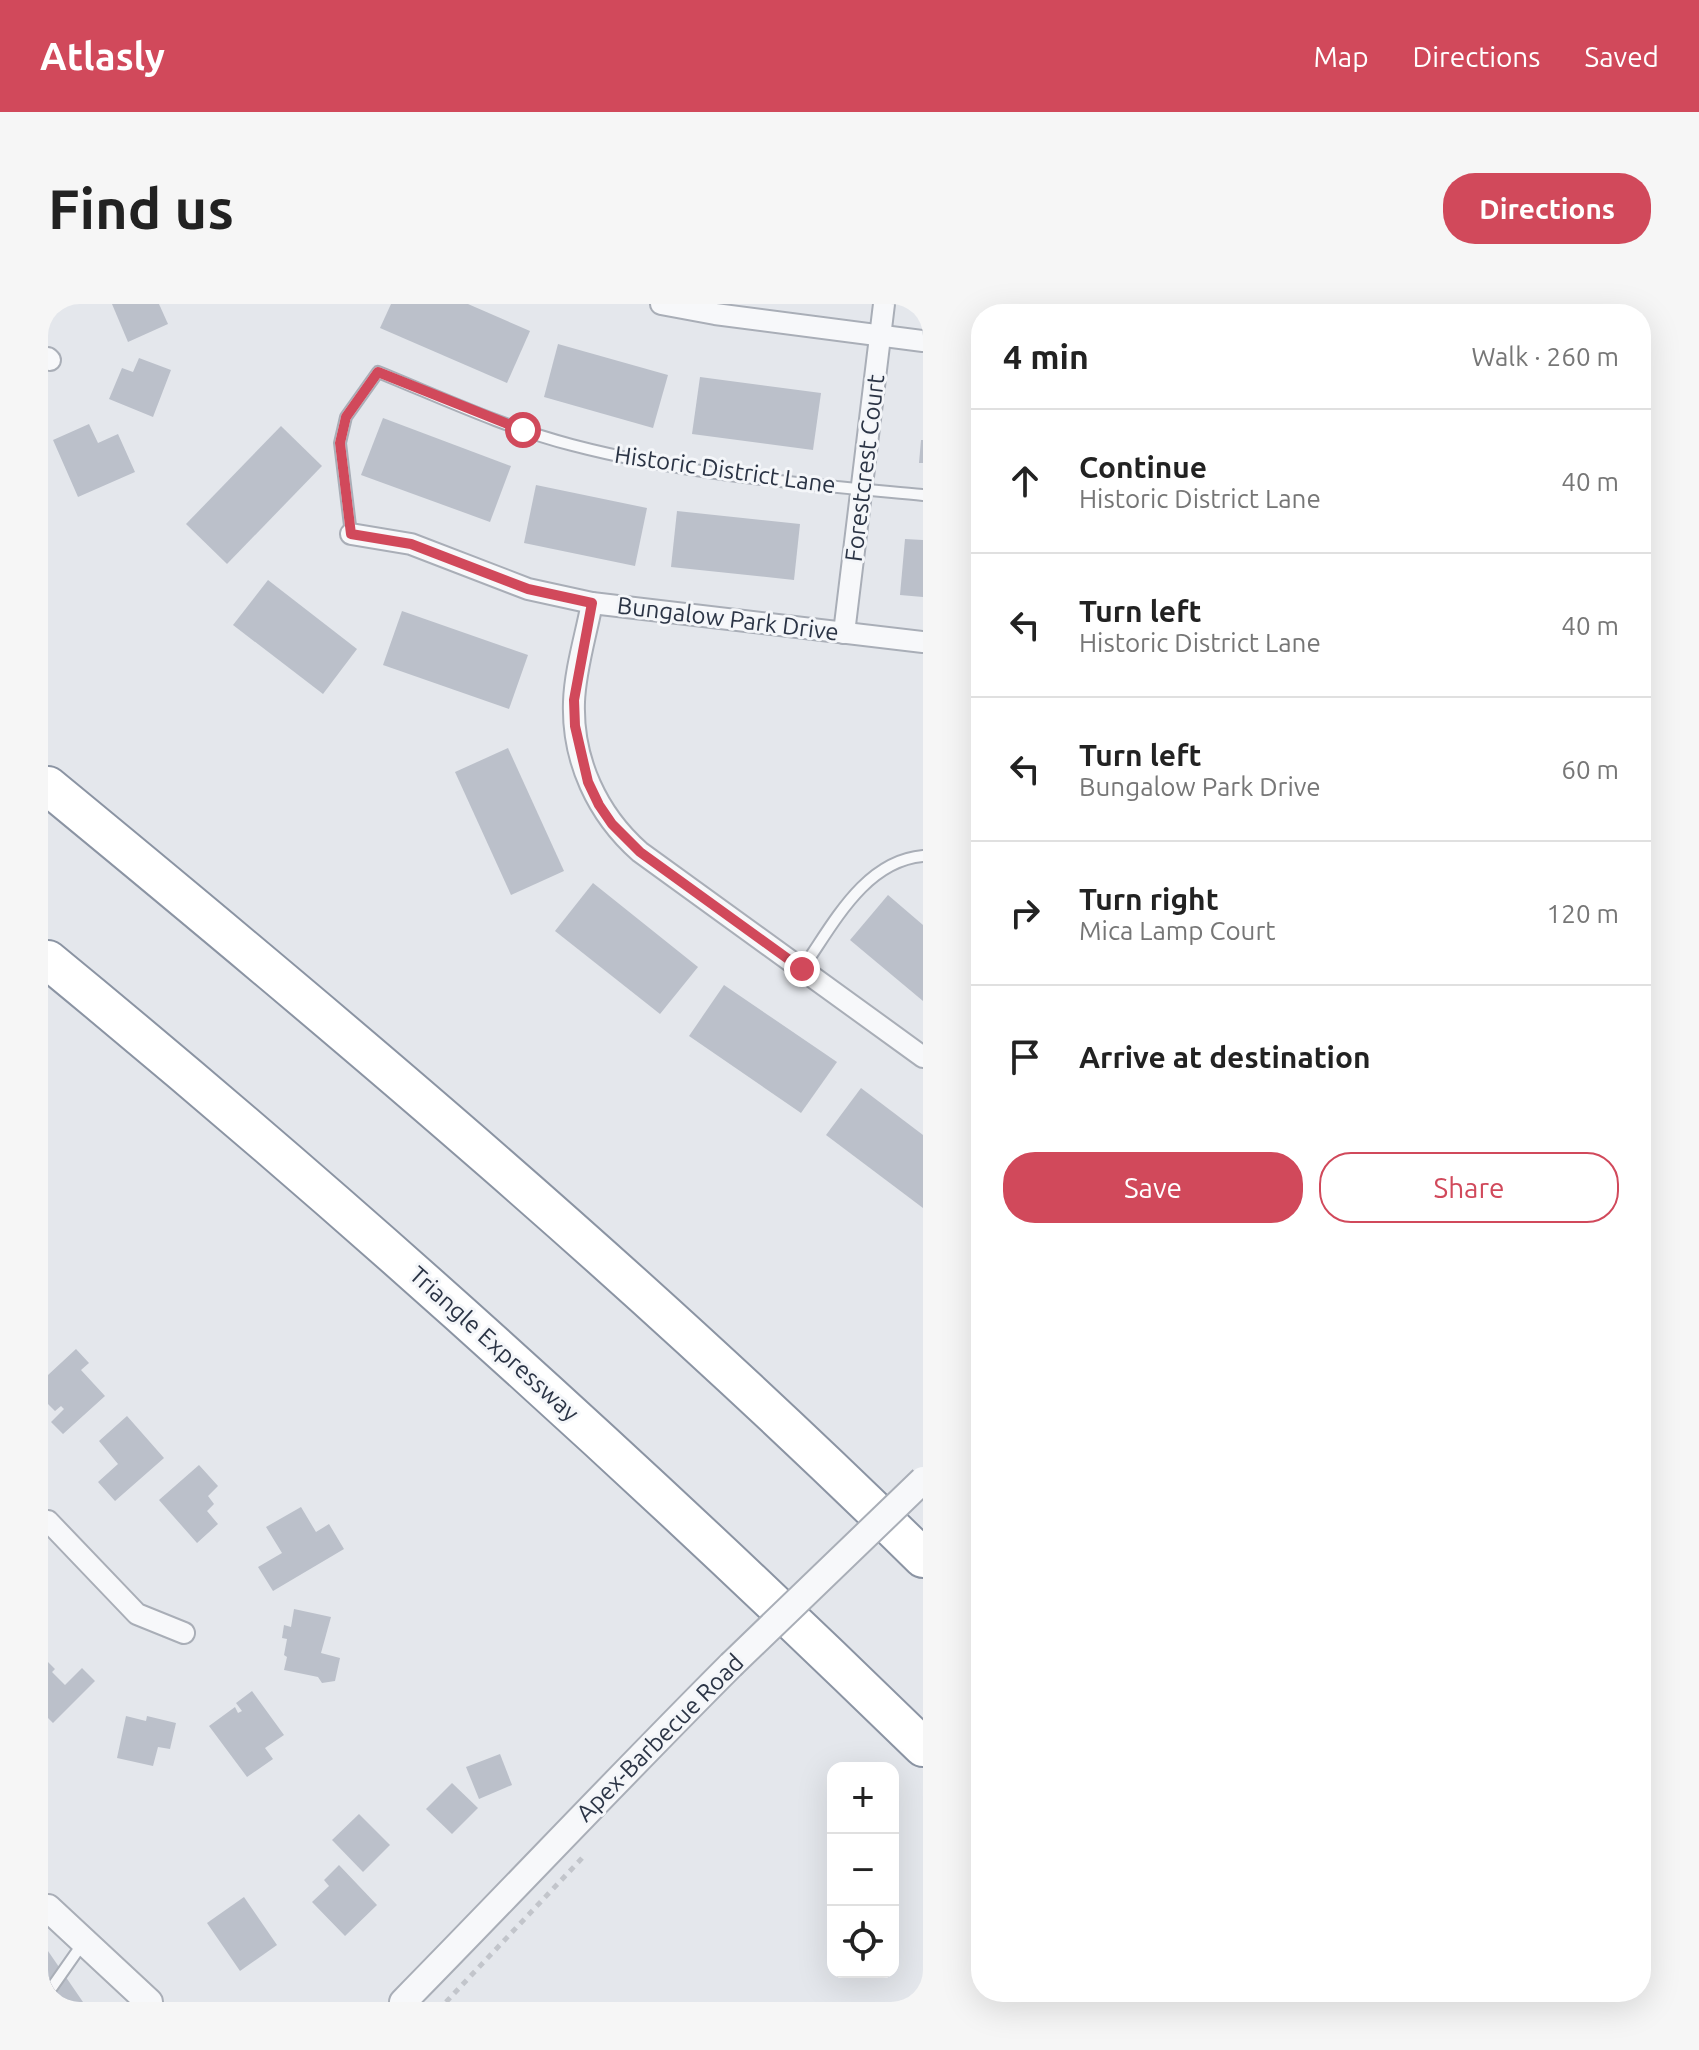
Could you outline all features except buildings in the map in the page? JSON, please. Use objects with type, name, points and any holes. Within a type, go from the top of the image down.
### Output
[{"type":"highway","points":[[48,786],[264,964],[479,1150],[694,1341],[923,1558]]},
{"type":"highway","name":"Triangle Expressway","points":[[48,960],[190,1077],[409,1267],[695,1527],[923,1747]]},
{"type":"street","points":[[661,304],[923,341]]},
{"type":"street","name":"Forestcrest Court","points":[[844,633],[884,304]]},
{"type":"street","name":"Bungalow Park Drive","points":[[351,534],[411,544],[528,589],[592,603],[923,642]]},
{"type":"street","points":[[592,603],[574,700],[575,726],[588,782],[612,824],[640,852],[923,1057]]},
{"type":"street","name":"Apex-Barbecue Road","points":[[403,2002],[731,1665],[923,1480]]},
{"type":"street","points":[[48,1521],[137,1614],[184,1633]]},
{"type":"street","points":[[48,1908],[149,2002]]},
{"type":"lane","name":"Historic District Lane","points":[[351,534],[340,443],[346,417],[378,372],[523,430],[572,445],[672,467],[923,495]]},
{"type":"lane","points":[[802,969],[846,905],[871,878],[905,858],[923,856]]},
{"type":"lane","points":[[48,1993],[84,1941]]},
{"type":"route","points":[[523,430],[378,372],[346,417],[340,443],[351,534],[411,544],[528,589],[592,603],[574,700],[580,755],[599,805],[625,839],[640,852],[802,969]]}]
